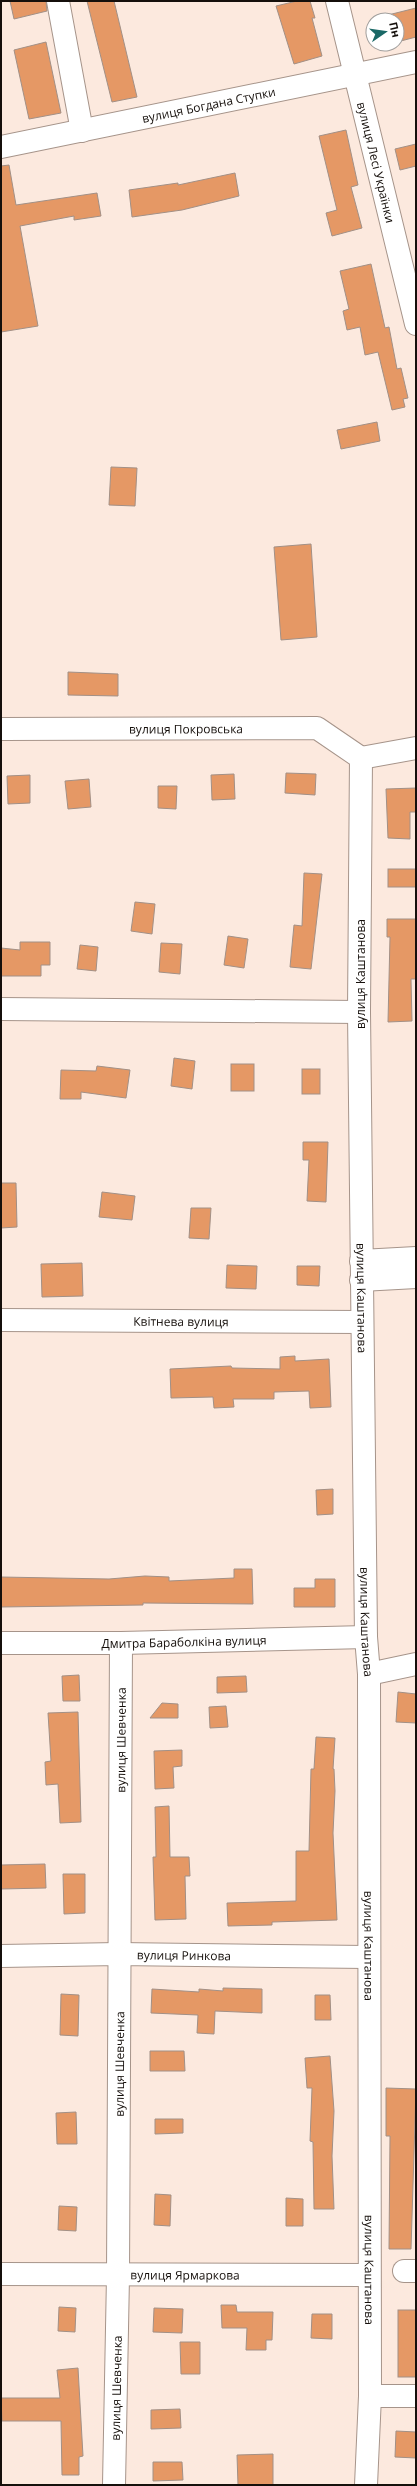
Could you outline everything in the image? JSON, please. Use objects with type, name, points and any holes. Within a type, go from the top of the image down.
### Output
[{"type":"street","points":[[58,1],[82,131]]},
{"type":"street","name":"вулиця Лесі Українки","points":[[337,1],[416,324]]},
{"type":"street","name":"вулиця Богдана Ступки","points":[[1,147],[416,62]]},
{"type":"street","name":"вулиця Покровська","points":[[1,729],[316,728],[361,758]]},
{"type":"street","points":[[361,758],[416,748]]},
{"type":"street","name":"вулиця Каштанова","points":[[361,758],[361,1271],[366,1637],[369,1674],[367,1957],[370,2396],[366,2485]]},
{"type":"street","points":[[1,1009],[360,1012]]},
{"type":"street","points":[[361,1271],[416,1258]]},
{"type":"street","points":[[361,1271],[416,1277]]},
{"type":"street","name":"Квітнева вулиця","points":[[1,1320],[362,1322]]},
{"type":"street","name":"Дмитра Бараболкіна вулиця","points":[[1,1643],[121,1643],[366,1637]]},
{"type":"street","name":"вулиця Шевченка","points":[[114,2485],[118,2276],[118,1954],[121,1643]]},
{"type":"street","points":[[369,1674],[416,1664]]},
{"type":"street","name":"вулиця Ринкова","points":[[1,1956],[118,1954],[367,1957]]},
{"type":"street","name":"вулиця Ярмаркова","points":[[1,2274],[118,2276],[369,2275]]},
{"type":"street","points":[[370,2396],[416,2396]]},
{"type":"building","points":[[10,1],[46,1],[47,11],[14,19]]},
{"type":"building","points":[[87,1],[114,1],[137,97],[112,102]]},
{"type":"building","points":[[297,1],[310,1],[315,18],[312,18],[322,56],[294,64],[276,6]]},
{"type":"building","points":[[416,8],[416,37],[405,40],[405,12],[400,12]]},
{"type":"building","points":[[46,42],[61,113],[29,119],[14,50]]},
{"type":"building","points":[[346,130],[358,185],[351,187],[362,228],[332,236],[326,213],[337,210],[319,136]]},
{"type":"building","points":[[416,144],[416,166],[400,170],[395,149]]},
{"type":"building","points":[[9,165],[16,205],[97,193],[101,216],[74,220],[74,216],[20,226],[38,326],[1,332],[1,166]]},
{"type":"building","points":[[235,173],[239,196],[182,210],[132,217],[129,190],[178,183],[178,185]]},
{"type":"building","points":[[371,264],[385,328],[389,327],[397,369],[401,368],[408,398],[403,399],[405,407],[392,410],[378,352],[365,355],[360,327],[347,330],[343,311],[349,309],[340,271]]},
{"type":"building","points":[[377,422],[380,441],[341,449],[337,430]]},
{"type":"building","points":[[111,467],[137,468],[135,506],[109,505]]},
{"type":"building","points":[[311,544],[317,637],[281,640],[274,547]]},
{"type":"building","points":[[68,672],[118,674],[118,696],[68,695]]},
{"type":"building","points":[[286,773],[316,774],[315,795],[285,793]]},
{"type":"building","points":[[234,774],[235,799],[212,800],[211,775]]},
{"type":"building","points":[[30,775],[30,803],[8,804],[7,776]]},
{"type":"building","points":[[89,779],[91,807],[68,809],[65,781]]},
{"type":"building","points":[[158,786],[177,786],[176,809],[158,808]]},
{"type":"building","points":[[416,788],[416,812],[410,812],[410,839],[388,838],[386,789]]},
{"type":"building","points":[[388,869],[416,869],[416,887],[388,887]]},
{"type":"building","points":[[304,873],[322,874],[311,969],[290,967],[294,925],[302,926]]},
{"type":"building","points":[[135,902],[155,904],[152,934],[131,931]]},
{"type":"building","points":[[387,919],[416,919],[416,979],[411,979],[412,1021],[388,1022],[390,937],[387,937]]},
{"type":"building","points":[[228,936],[248,939],[244,968],[224,965]]},
{"type":"building","points":[[20,942],[50,942],[50,965],[41,965],[41,976],[1,976],[1,948],[20,950]]},
{"type":"building","points":[[161,943],[182,944],[180,974],[159,972]]},
{"type":"building","points":[[80,945],[98,947],[96,971],[77,969]]},
{"type":"building","points":[[174,1058],[195,1061],[192,1089],[171,1086]]},
{"type":"building","points":[[231,1064],[254,1064],[254,1091],[231,1091]]},
{"type":"building","points":[[97,1066],[130,1070],[126,1098],[81,1092],[81,1099],[60,1099],[61,1070],[96,1071]]},
{"type":"building","points":[[302,1069],[320,1069],[320,1094],[302,1094]]},
{"type":"building","points":[[303,1142],[328,1142],[326,1202],[307,1201],[309,1160],[303,1160]]},
{"type":"building","points":[[1,1183],[16,1183],[17,1227],[1,1228]]},
{"type":"building","points":[[102,1192],[135,1196],[132,1220],[99,1217]]},
{"type":"building","points":[[191,1208],[211,1208],[209,1239],[189,1238]]},
{"type":"building","points":[[82,1263],[83,1296],[42,1297],[41,1264]]},
{"type":"building","points":[[227,1265],[257,1266],[256,1289],[226,1288]]},
{"type":"building","points":[[297,1266],[320,1266],[319,1286],[297,1285]]},
{"type":"building","points":[[295,1356],[295,1361],[329,1359],[331,1407],[310,1408],[309,1391],[274,1392],[274,1399],[233,1399],[234,1407],[214,1408],[213,1397],[171,1398],[170,1369],[231,1366],[232,1368],[280,1369],[280,1357]]},
{"type":"building","points":[[333,1489],[333,1514],[317,1515],[316,1490]]},
{"type":"building","points":[[234,1569],[252,1569],[253,1604],[143,1603],[143,1605],[1,1607],[1,1577],[109,1579],[145,1576],[169,1577],[169,1581],[234,1578]]},
{"type":"building","points":[[315,1579],[335,1579],[335,1607],[294,1607],[294,1588],[315,1588]]},
{"type":"building","points":[[79,1675],[80,1701],[63,1701],[62,1676]]},
{"type":"building","points":[[246,1676],[247,1692],[217,1693],[217,1677]]},
{"type":"building","points":[[398,1692],[416,1694],[416,1723],[396,1722]]},
{"type":"building","points":[[162,1703],[178,1704],[178,1718],[150,1718]]},
{"type":"building","points":[[226,1706],[228,1727],[210,1728],[209,1707]]},
{"type":"building","points":[[78,1712],[81,1822],[60,1823],[58,1784],[46,1785],[45,1762],[51,1761],[48,1713]]},
{"type":"building","points":[[316,1737],[335,1738],[333,1769],[335,1791],[333,1833],[337,1920],[272,1922],[272,1925],[228,1926],[227,1903],[296,1901],[296,1851],[309,1851],[311,1769],[314,1769]]},
{"type":"building","points":[[182,1750],[182,1766],[173,1767],[174,1788],[155,1789],[154,1751]]},
{"type":"building","points":[[169,1806],[170,1857],[189,1857],[190,1876],[185,1876],[186,1919],[155,1920],[153,1857],[156,1857],[155,1807]]},
{"type":"building","points":[[45,1864],[46,1888],[1,1889],[1,1865]]},
{"type":"building","points":[[63,1874],[85,1874],[85,1913],[64,1914]]},
{"type":"building","points":[[223,1988],[262,1989],[262,2013],[215,2011],[214,2034],[197,2033],[198,2015],[151,2013],[152,1989],[199,1992],[199,1989],[223,1991]]},
{"type":"building","points":[[61,1994],[79,1995],[78,2036],[60,2035]]},
{"type":"building","points":[[315,1995],[330,1995],[331,2020],[315,2020]]},
{"type":"building","points":[[150,2051],[184,2051],[185,2071],[150,2071]]},
{"type":"building","points":[[330,2056],[334,2111],[332,2156],[334,2209],[314,2209],[313,2142],[310,2141],[312,2088],[307,2088],[305,2058]]},
{"type":"building","points":[[386,2088],[416,2089],[411,2249],[389,2249],[390,2136],[386,2136]]},
{"type":"building","points":[[76,2112],[77,2144],[57,2144],[56,2113]]},
{"type":"building","points":[[155,2119],[183,2119],[183,2133],[155,2134]]},
{"type":"building","points":[[155,2194],[171,2195],[170,2226],[154,2225]]},
{"type":"building","points":[[286,2198],[303,2199],[303,2226],[286,2226]]},
{"type":"building","points":[[59,2206],[77,2207],[76,2231],[58,2230]]},
{"type":"building","points":[[221,2305],[236,2305],[237,2312],[273,2312],[272,2340],[266,2340],[266,2350],[246,2350],[247,2328],[222,2328]]},
{"type":"building","points":[[59,2307],[76,2308],[75,2332],[58,2331]]},
{"type":"building","points":[[154,2308],[183,2309],[182,2333],[153,2332]]},
{"type":"building","points":[[398,2310],[416,2310],[416,2377],[398,2377]]},
{"type":"building","points":[[312,2314],[332,2314],[332,2339],[311,2338]]},
{"type":"building","points":[[180,2342],[200,2342],[200,2374],[181,2374]]},
{"type":"building","points":[[78,2368],[83,2456],[79,2457],[79,2475],[62,2475],[61,2421],[2,2421],[1,2398],[60,2398],[57,2370]]},
{"type":"building","points":[[180,2409],[181,2428],[151,2429],[151,2410]]},
{"type":"building","points":[[396,2431],[416,2432],[416,2458],[395,2457]]},
{"type":"building","points":[[273,2454],[273,2485],[238,2485],[237,2455]]},
{"type":"building","points":[[153,2462],[182,2462],[183,2480],[153,2481]]}]
